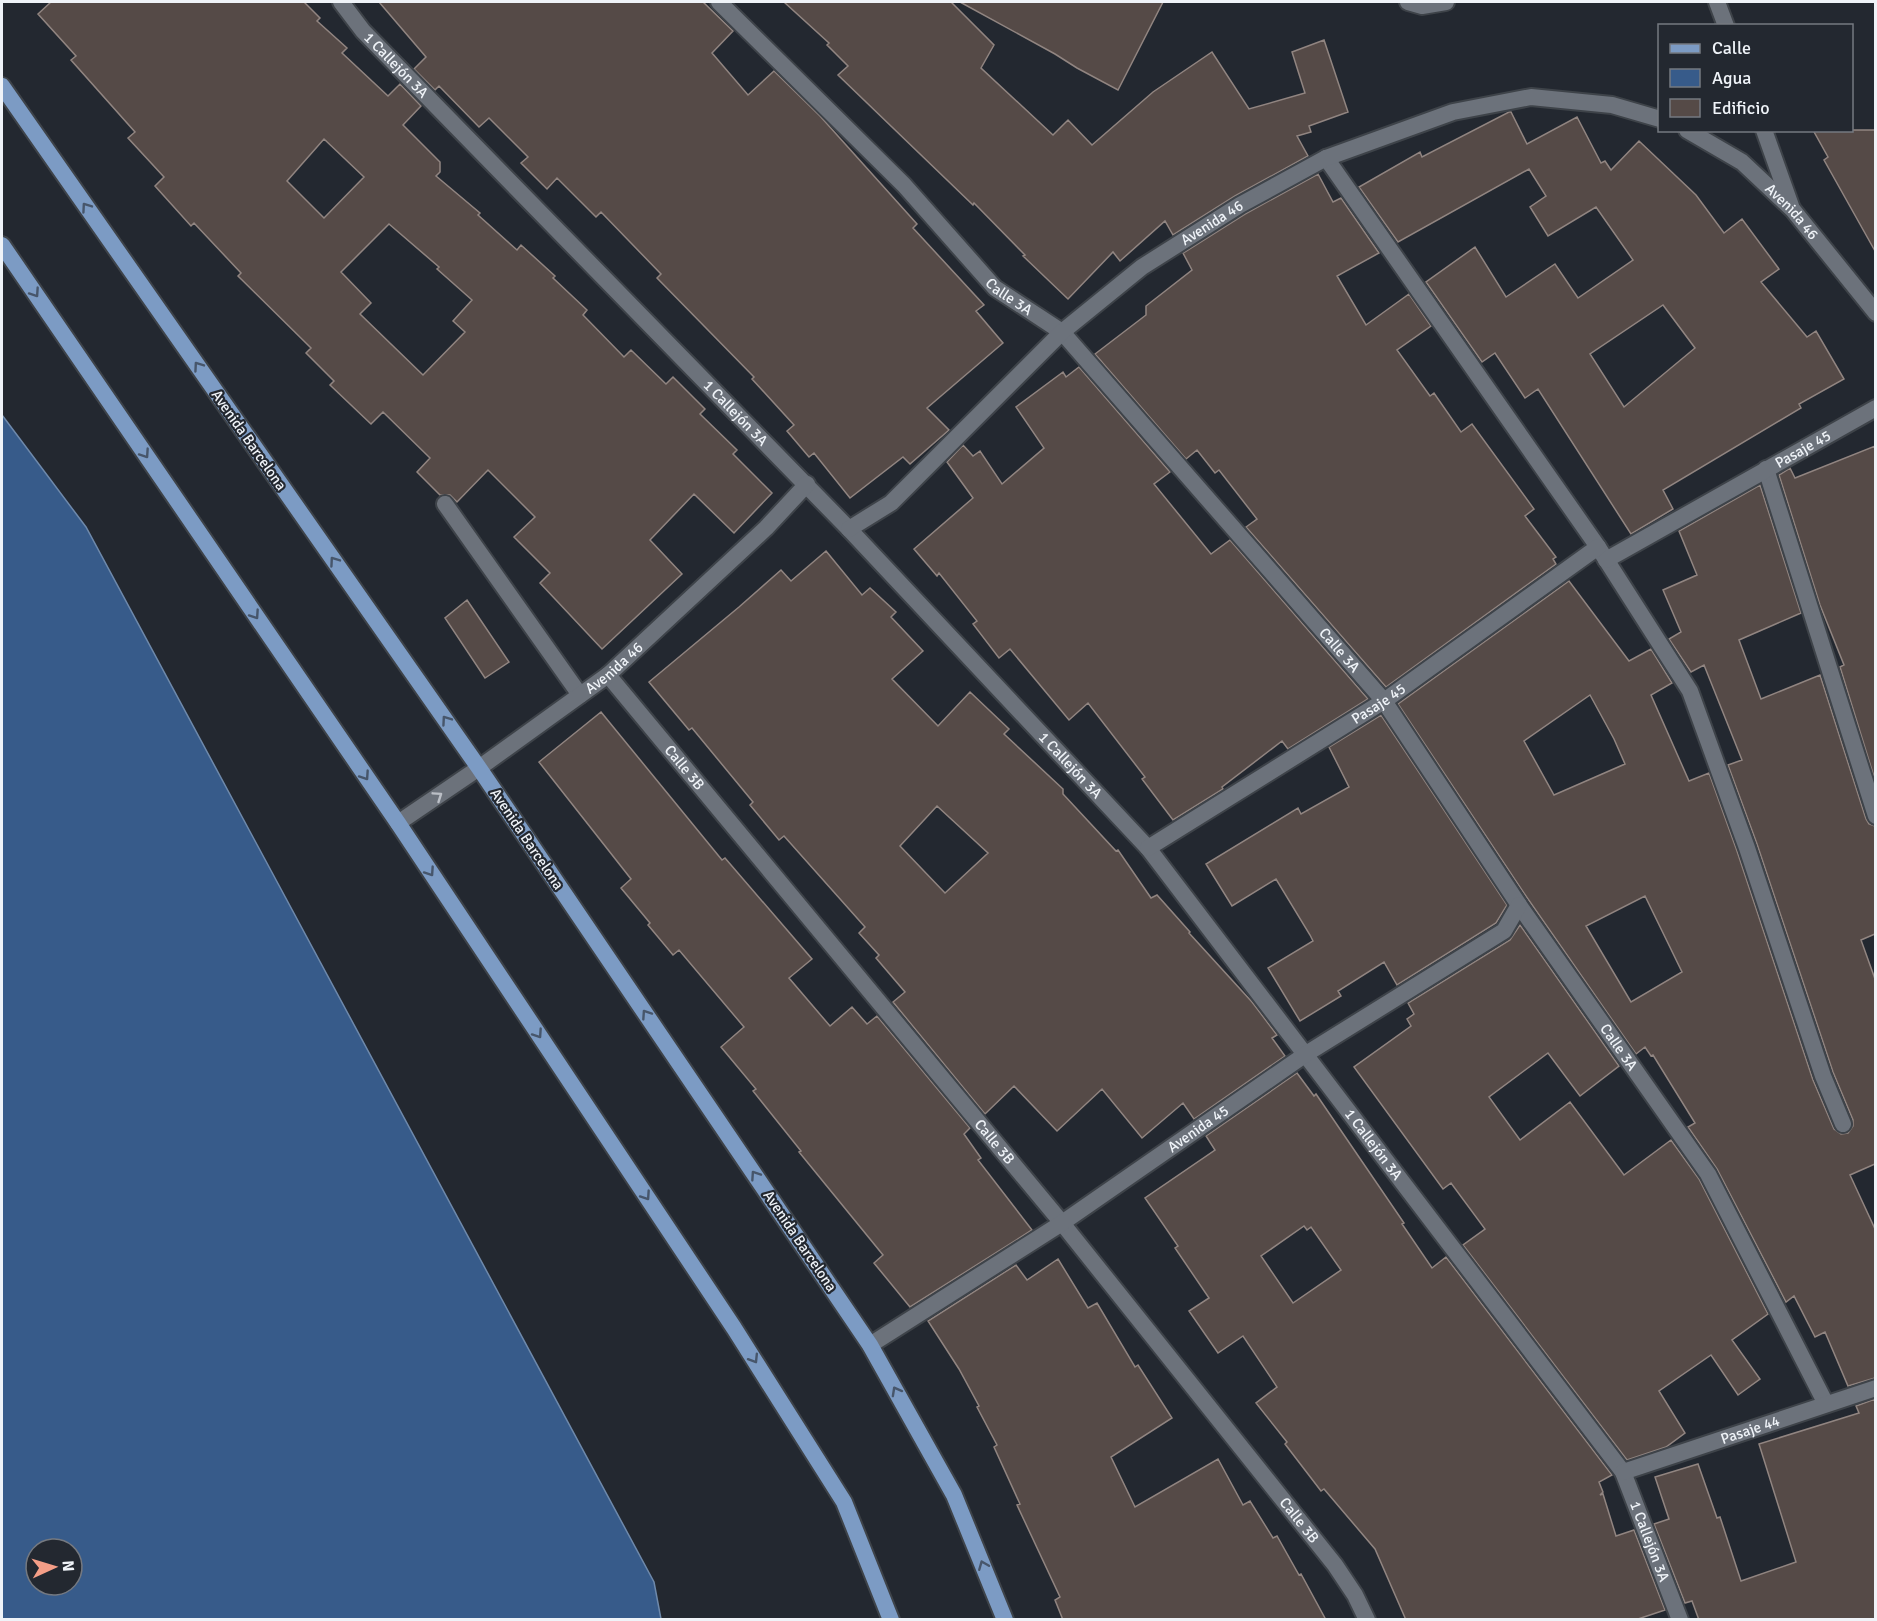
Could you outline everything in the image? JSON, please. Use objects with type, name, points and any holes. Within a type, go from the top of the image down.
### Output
[{"type":"main road","name":"Avenida Barcelona","points":[[2,86],[479,768],[870,1345],[954,1495],[1005,1620]]},
{"type":"main road","points":[[2,245],[398,823],[734,1328],[844,1502],[891,1620]]},
{"type":"street","name":"1 Callejón 3A","points":[[341,2],[363,31],[807,484],[1148,848],[1623,1472],[1680,1620]]},
{"type":"street","name":"Calle 3A","points":[[719,2],[904,185],[995,288],[1062,332],[1384,701],[1519,905],[1708,1173],[1826,1404]]},
{"type":"street","points":[[1408,2],[1422,6],[1446,2]]},
{"type":"street","points":[[1717,2],[1725,24]]},
{"type":"street","name":"Avenida 46","points":[[849,529],[891,503],[1062,332],[1142,267],[1239,205],[1326,158],[1453,111],[1531,97],[1612,105],[1658,119]]},
{"type":"street","name":"Avenida 46","points":[[1690,132],[1742,162],[1793,210],[1875,313]]},
{"type":"street","points":[[1765,132],[1793,210]]},
{"type":"street","points":[[1326,158],[1602,553],[1690,691],[1747,848],[1823,1076],[1843,1124]]},
{"type":"street","name":"Pasaje 45","points":[[1148,848],[1384,701],[1602,553],[1766,470],[1875,408]]},
{"type":"street","points":[[1766,470],[1875,816]]},
{"type":"street","name":"Avenida 46","points":[[398,823],[608,675],[766,528],[807,484]]},
{"type":"street","points":[[445,504],[580,695]]},
{"type":"street","name":"Calle 3B","points":[[608,675],[1062,1223],[1335,1565],[1355,1595],[1367,1620]]},
{"type":"street","name":"Avenida 45","points":[[870,1345],[1062,1223],[1306,1054],[1504,932],[1519,905]]},
{"type":"street","name":"Pasaje 44","points":[[1623,1472],[1875,1388]]},
{"type":"water","points":[[2,415],[86,527],[654,1582],[661,1619],[2,1619]]},
{"type":"building","points":[[51,2],[304,2],[320,18],[317,21],[347,48],[342,53],[388,96],[400,84],[421,106],[403,125],[440,162],[440,172],[436,176],[480,213],[478,215],[517,250],[521,245],[555,276],[553,278],[587,310],[583,315],[624,357],[631,350],[666,384],[673,377],[705,409],[700,414],[737,450],[733,454],[772,493],[734,533],[694,494],[650,540],[682,574],[602,649],[540,583],[550,573],[514,537],[535,517],[488,470],[457,502],[450,495],[440,495],[417,472],[430,458],[383,412],[371,424],[330,385],[334,381],[306,353],[311,348],[238,276],[241,273],[194,223],[191,226],[155,186],[164,177],[128,138],[135,132],[71,60],[76,56],[38,14]],"holes":[[[324,139],[364,177],[324,218],[287,181]],[[389,224],[439,267],[437,269],[472,300],[453,321],[465,332],[423,375],[360,314],[371,303],[341,272]]]},
{"type":"building","points":[[379,2],[703,2],[733,31],[712,53],[748,95],[774,71],[820,116],[917,224],[913,228],[984,305],[976,311],[1003,343],[927,408],[949,430],[910,464],[903,457],[850,498],[814,453],[809,457],[787,431],[794,425],[752,379],[754,377],[657,278],[661,274],[601,212],[596,217],[557,178],[547,189],[521,163],[528,157],[489,118],[479,127],[439,86],[435,90],[414,69],[426,57]]},
{"type":"building","points":[[784,2],[951,2],[994,45],[981,68],[1053,135],[1068,120],[1092,145],[1153,92],[1212,52],[1249,109],[1305,93],[1292,52],[1324,40],[1348,112],[1309,126],[1311,132],[1297,136],[1308,156],[1235,196],[1173,235],[1165,221],[1120,261],[1113,252],[1068,299],[1023,256],[1025,255],[974,203],[973,205],[838,75],[848,66],[827,45],[829,43]]},
{"type":"building","points":[[960,2],[1163,2],[1118,90]]},
{"type":"building","points":[[1509,112],[1527,144],[1577,117],[1601,163],[1605,161],[1611,170],[1639,141],[1696,195],[1724,233],[1742,219],[1779,269],[1761,282],[1807,337],[1816,331],[1844,379],[1799,404],[1801,408],[1663,490],[1673,509],[1631,534],[1538,389],[1525,398],[1495,353],[1482,362],[1426,282],[1475,247],[1506,297],[1555,264],[1578,298],[1633,260],[1596,207],[1548,236],[1530,207],[1546,196],[1529,169],[1398,242],[1359,187],[1420,152],[1422,157]],"holes":[[[1663,305],[1695,348],[1624,407],[1590,354]]]},
{"type":"building","points":[[1875,130],[1875,251],[1824,160],[1828,157],[1814,132]]},
{"type":"building","points":[[1318,174],[1333,202],[1341,198],[1379,253],[1337,276],[1366,325],[1409,294],[1431,326],[1397,350],[1430,396],[1434,393],[1461,432],[1472,424],[1534,509],[1525,516],[1556,557],[1553,559],[1556,564],[1386,687],[1246,527],[1257,519],[1219,470],[1215,473],[1197,450],[1186,459],[1095,354],[1146,315],[1146,306],[1192,270],[1183,253],[1245,214]]},
{"type":"building","points":[[1079,367],[1170,472],[1154,484],[1211,554],[1230,540],[1368,699],[1288,749],[1282,741],[1222,787],[1223,789],[1173,820],[1142,779],[1145,777],[1088,703],[1069,720],[1010,649],[999,658],[973,624],[977,621],[939,573],[937,576],[914,549],[973,498],[947,462],[963,445],[973,456],[980,451],[1002,484],[1044,448],[1016,407],[1063,372],[1066,377]]},
{"type":"building","points":[[1875,446],[1875,780],[1840,667],[1844,665],[1820,605],[1779,475],[1790,468],[1795,478]]},
{"type":"building","points":[[1760,485],[1801,613],[1739,640],[1761,699],[1820,675],[1866,819],[1869,824],[1875,826],[1875,934],[1861,940],[1875,979],[1875,1164],[1850,1175],[1875,1229],[1875,1378],[1848,1386],[1825,1332],[1815,1337],[1794,1296],[1786,1302],[1717,1169],[1688,1127],[1695,1123],[1653,1055],[1651,1056],[1645,1047],[1636,1054],[1528,899],[1398,704],[1569,581],[1629,661],[1651,649],[1672,683],[1651,695],[1689,781],[1709,773],[1813,1080],[1834,1129],[1841,1134],[1848,1133],[1853,1126],[1853,1120],[1833,1072],[1757,844],[1728,765],[1742,760],[1704,665],[1691,672],[1669,639],[1681,632],[1663,590],[1697,575],[1679,531]],"holes":[[[1590,695],[1625,764],[1554,795],[1524,741]],[[1645,896],[1682,972],[1631,1002],[1586,926]]]},
{"type":"building","points":[[826,551],[862,595],[870,588],[896,612],[891,617],[923,651],[892,679],[938,726],[970,692],[1009,729],[1004,734],[1063,789],[1063,794],[1116,851],[1118,850],[1151,898],[1157,895],[1252,1002],[1277,1035],[1272,1038],[1285,1056],[1194,1119],[1183,1103],[1142,1138],[1102,1089],[1057,1131],[1014,1086],[985,1114],[893,1002],[905,992],[876,958],[879,955],[859,933],[865,927],[784,836],[779,840],[750,805],[753,802],[692,728],[689,730],[649,682],[781,570],[791,581]],"holes":[[[937,806],[988,853],[945,893],[900,846]]]},
{"type":"building","points":[[467,600],[509,662],[485,678],[445,618]]},
{"type":"building","points":[[601,712],[722,860],[725,858],[812,959],[789,978],[830,1026],[852,1007],[867,1024],[877,1016],[970,1128],[964,1134],[981,1158],[978,1160],[1032,1230],[910,1307],[874,1263],[883,1255],[799,1152],[801,1151],[753,1091],[756,1089],[721,1047],[744,1027],[679,950],[673,955],[648,925],[650,923],[621,888],[631,879],[539,762]]},
{"type":"building","points":[[1381,715],[1507,905],[1496,923],[1397,985],[1384,962],[1338,991],[1341,996],[1300,1021],[1268,968],[1313,941],[1310,935],[1276,879],[1232,906],[1206,864],[1298,808],[1301,814],[1349,787],[1329,747]]},
{"type":"building","points":[[1520,925],[1619,1066],[1580,1096],[1548,1053],[1489,1097],[1520,1140],[1570,1102],[1624,1175],[1671,1140],[1699,1179],[1768,1314],[1732,1340],[1760,1379],[1738,1395],[1711,1355],[1659,1391],[1685,1433],[1666,1447],[1627,1460],[1463,1245],[1485,1229],[1451,1183],[1443,1189],[1354,1067],[1411,1026],[1407,1019],[1414,1014],[1408,1003],[1510,940]]},
{"type":"building","points":[[1297,1073],[1314,1096],[1316,1094],[1432,1268],[1446,1257],[1612,1475],[1599,1482],[1603,1492],[1600,1495],[1603,1494],[1616,1536],[1634,1530],[1665,1610],[1635,1620],[1406,1620],[1375,1549],[1324,1489],[1321,1491],[1256,1403],[1277,1387],[1243,1336],[1218,1353],[1189,1311],[1209,1298],[1175,1248],[1178,1246],[1145,1198],[1215,1150],[1206,1136]],"holes":[[[1304,1226],[1307,1230],[1311,1227],[1341,1270],[1293,1303],[1261,1256]]]},
{"type":"building","points":[[1058,1259],[1088,1308],[1097,1303],[1135,1367],[1138,1365],[1172,1418],[1111,1457],[1135,1507],[1218,1459],[1243,1505],[1250,1501],[1273,1538],[1277,1536],[1326,1620],[1063,1620],[1055,1600],[1060,1597],[1017,1505],[1020,1504],[994,1447],[997,1445],[959,1369],[928,1321],[1016,1265],[1027,1280]]},
{"type":"building","points":[[1875,1399],[1875,1620],[1699,1620],[1692,1601],[1685,1603],[1654,1524],[1669,1519],[1655,1477],[1698,1464],[1717,1518],[1720,1517],[1741,1581],[1796,1562],[1759,1444],[1859,1413],[1856,1406]]}]
